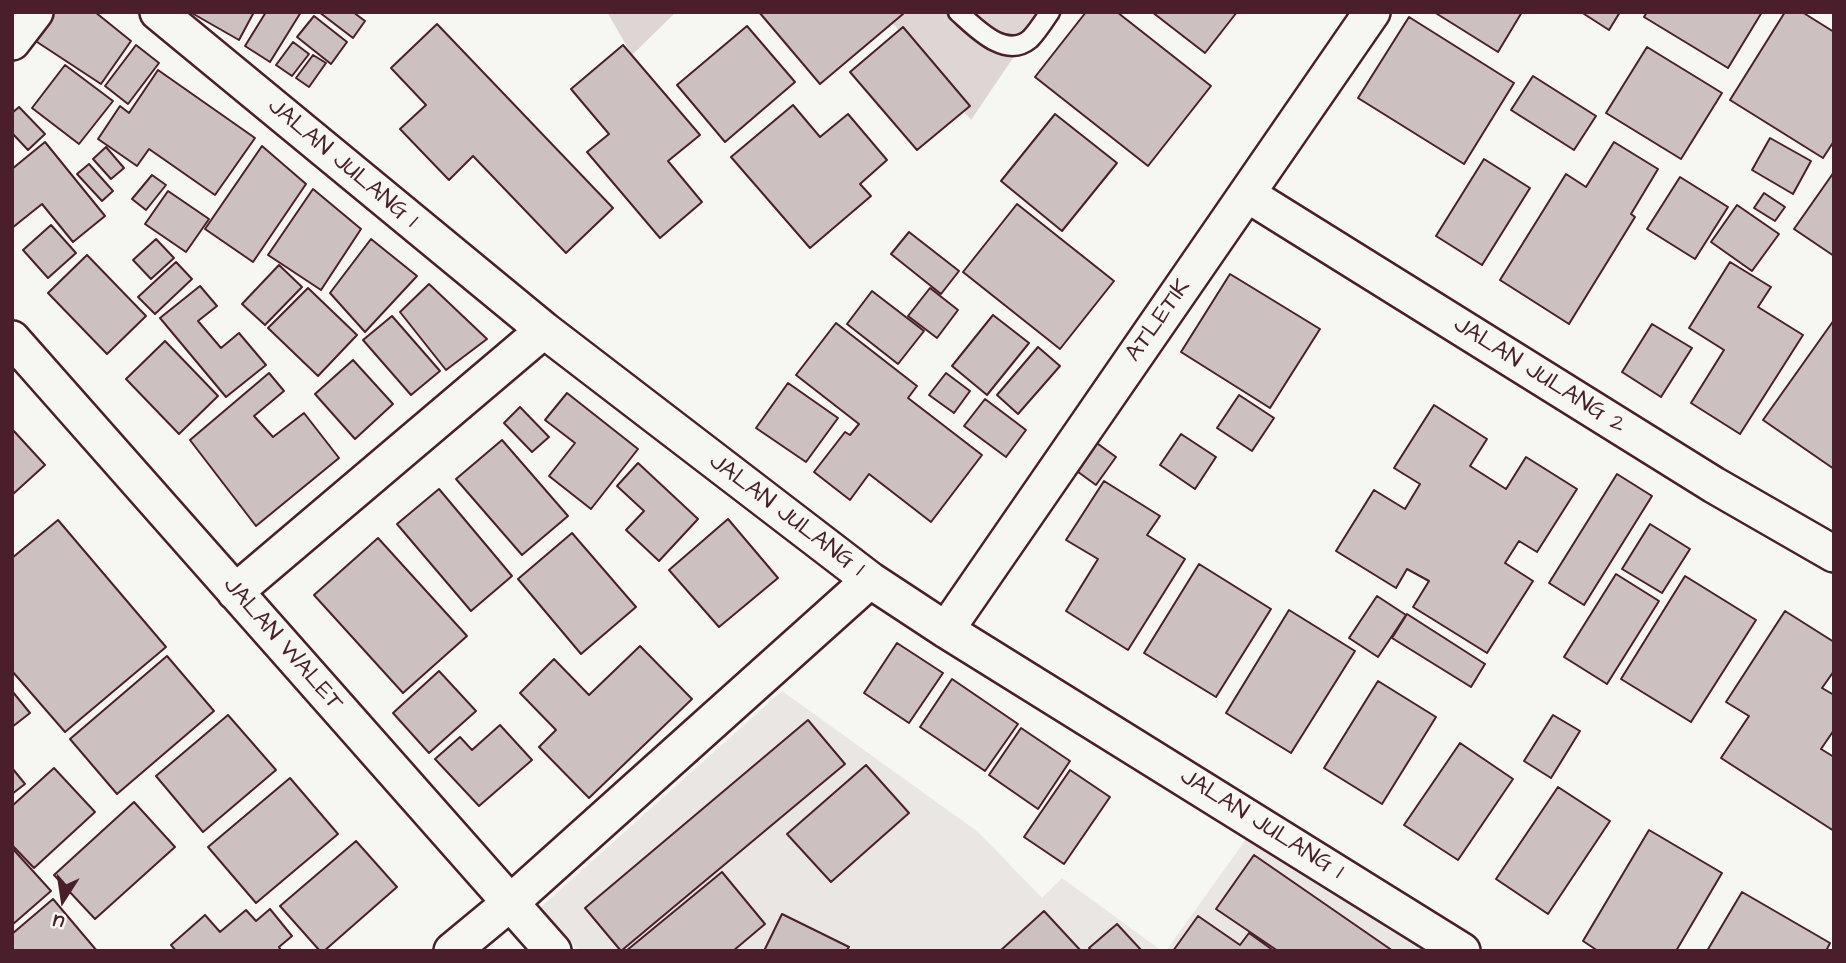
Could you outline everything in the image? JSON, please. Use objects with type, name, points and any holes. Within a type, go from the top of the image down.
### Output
[{"type":"street","points":[[12,42],[35,12]]},
{"type":"street","name":"JALAN JULANG 1","points":[[158,12],[544,330],[870,580],[1462,951]]},
{"type":"street","name":"ATLETIK","points":[[946,630],[1372,12]]},
{"type":"street","name":"JALAN JULANG 2","points":[[1247,194],[1702,477],[1834,554]]},
{"type":"street","points":[[236,592],[544,330]]},
{"type":"street","name":"JALAN WALET","points":[[12,339],[553,951]]},
{"type":"street","points":[[452,951],[510,903],[870,580]]},
{"type":"lane","points":[[958,12],[992,40],[1005,45],[1019,45],[1029,39],[1050,12]]},
{"type":"shaded area","points":[[607,12],[676,12],[632,55]]},
{"type":"shaded area","points":[[884,12],[1044,12],[971,120]]},
{"type":"shaded area","points":[[782,691],[978,832],[1042,898],[1062,878],[1162,951],[579,951],[540,908]]},
{"type":"shaded area","points":[[1254,828],[1438,951],[1166,951]]},
{"type":"building","points":[[54,12],[95,12],[131,41],[101,84],[34,40]]},
{"type":"building","points":[[190,12],[254,12],[239,40]]},
{"type":"building","points":[[266,12],[301,12],[270,62],[245,46]]},
{"type":"building","points":[[319,12],[353,12],[365,21],[353,38]]},
{"type":"building","points":[[759,12],[901,12],[903,14],[820,84]]},
{"type":"building","points":[[1086,12],[1117,12],[1211,86],[1148,166],[1035,77]]},
{"type":"building","points":[[1152,12],[1237,12],[1205,53]]},
{"type":"building","points":[[1434,12],[1522,12],[1498,52]]},
{"type":"building","points":[[1581,12],[1620,12],[1609,30]]},
{"type":"building","points":[[1647,12],[1762,12],[1728,68],[1644,17]]},
{"type":"building","points":[[1785,12],[1802,12],[1834,32],[1834,141],[1823,158],[1730,100]]},
{"type":"building","points":[[314,16],[347,42],[331,64],[297,37]]},
{"type":"building","points":[[1409,17],[1514,83],[1464,164],[1358,98]]},
{"type":"building","points":[[437,24],[613,208],[566,253],[473,156],[449,180],[400,129],[426,105],[391,68]]},
{"type":"building","points":[[747,26],[795,82],[725,142],[677,85]]},
{"type":"building","points":[[903,27],[970,106],[917,150],[850,72]]},
{"type":"building","points":[[293,42],[309,54],[292,76],[276,65]]},
{"type":"building","points":[[136,45],[159,63],[128,104],[105,86]]},
{"type":"building","points":[[623,45],[700,135],[668,161],[702,202],[660,238],[587,152],[609,134],[571,89]]},
{"type":"building","points":[[1647,47],[1722,93],[1681,159],[1606,113]]},
{"type":"building","points":[[313,55],[326,63],[309,87],[296,78]]},
{"type":"building","points":[[65,65],[113,101],[79,144],[32,108]]},
{"type":"building","points":[[158,70],[255,138],[215,195],[149,149],[137,166],[98,139],[120,106],[129,113]]},
{"type":"building","points":[[1533,76],[1596,116],[1574,150],[1511,110]]},
{"type":"building","points":[[793,105],[820,137],[848,114],[887,160],[860,184],[871,196],[810,248],[731,157]]},
{"type":"building","points":[[19,107],[45,134],[28,150],[12,133],[12,113]]},
{"type":"building","points":[[1055,114],[1117,163],[1062,231],[1001,181]]},
{"type":"building","points":[[1770,138],[1811,161],[1793,194],[1752,170]]},
{"type":"building","points":[[45,142],[105,216],[73,242],[42,204],[12,228],[12,169]]},
{"type":"building","points":[[1614,142],[1658,169],[1631,214],[1635,217],[1569,324],[1500,280],[1566,174],[1586,187]]},
{"type":"building","points":[[262,146],[306,184],[253,262],[205,229]]},
{"type":"building","points":[[106,147],[124,168],[111,179],[93,159]]},
{"type":"building","points":[[1484,159],[1530,188],[1482,265],[1436,236]]},
{"type":"building","points":[[89,164],[113,191],[102,201],[77,174]]},
{"type":"building","points":[[1834,172],[1834,256],[1794,229]]},
{"type":"building","points":[[152,175],[166,185],[146,210],[132,199]]},
{"type":"building","points":[[1680,177],[1728,207],[1695,259],[1647,229]]},
{"type":"building","points":[[313,189],[361,229],[321,290],[268,255]]},
{"type":"building","points":[[168,191],[209,219],[186,252],[145,224]]},
{"type":"building","points":[[1764,193],[1785,207],[1775,221],[1754,208]]},
{"type":"building","points":[[1017,204],[1114,281],[1060,349],[963,272]]},
{"type":"building","points":[[1737,205],[1779,234],[1752,271],[1711,242]]},
{"type":"building","points":[[51,225],[76,253],[48,278],[23,250]]},
{"type":"building","points":[[909,232],[959,271],[941,294],[891,254]]},
{"type":"building","points":[[156,239],[174,258],[151,279],[133,260]]},
{"type":"building","points":[[371,239],[417,276],[365,332],[330,293]]},
{"type":"building","points":[[87,255],[146,316],[107,354],[48,293]]},
{"type":"building","points":[[176,262],[192,279],[155,314],[138,297]]},
{"type":"building","points":[[1730,262],[1771,287],[1758,307],[1803,335],[1740,434],[1691,403],[1724,350],[1689,328]]},
{"type":"building","points":[[279,265],[302,287],[265,325],[242,304]]},
{"type":"building","points":[[1230,274],[1320,329],[1270,408],[1181,352]]},
{"type":"building","points":[[429,284],[487,339],[446,370],[400,312]]},
{"type":"building","points":[[200,286],[217,306],[198,321],[221,348],[239,333],[266,365],[226,397],[160,318]]},
{"type":"building","points":[[308,288],[357,335],[318,376],[268,328]]},
{"type":"building","points":[[930,288],[958,310],[937,338],[908,316]]},
{"type":"building","points":[[872,291],[924,331],[898,364],[847,324]]},
{"type":"building","points":[[993,315],[1029,343],[987,395],[952,366]]},
{"type":"building","points":[[392,316],[440,371],[411,395],[363,340]]},
{"type":"building","points":[[1834,320],[1834,469],[1763,420]]},
{"type":"building","points":[[836,323],[917,386],[908,398],[982,455],[931,522],[869,474],[850,500],[814,472],[845,432],[850,435],[859,424],[796,375]]},
{"type":"building","points":[[1652,324],[1692,348],[1661,397],[1622,372]]},
{"type":"building","points":[[165,341],[218,396],[179,434],[126,379]]},
{"type":"building","points":[[1038,347],[1060,366],[1018,414],[997,395]]},
{"type":"building","points":[[353,360],[393,404],[355,439],[315,394]]},
{"type":"building","points":[[269,373],[284,391],[254,416],[273,437],[304,413],[339,458],[256,526],[190,440]]},
{"type":"building","points":[[946,373],[970,391],[954,413],[929,395]]},
{"type":"building","points":[[788,383],[838,418],[806,462],[756,428]]},
{"type":"building","points":[[567,393],[638,449],[591,509],[549,476],[575,443],[545,420]]},
{"type":"building","points":[[1239,395],[1274,418],[1252,451],[1217,428]]},
{"type":"building","points":[[985,399],[1026,430],[1006,457],[964,426]]},
{"type":"building","points":[[1434,405],[1487,439],[1470,466],[1506,489],[1526,457],[1577,489],[1537,552],[1519,541],[1505,563],[1533,581],[1487,653],[1413,607],[1429,581],[1407,569],[1396,588],[1336,551],[1374,490],[1405,509],[1420,484],[1394,468]]},
{"type":"building","points":[[520,407],[549,437],[532,452],[504,423]]},
{"type":"building","points":[[12,429],[45,465],[12,495]]},
{"type":"building","points":[[1181,434],[1216,457],[1195,489],[1160,465]]},
{"type":"building","points":[[502,440],[568,516],[522,555],[456,479]]},
{"type":"building","points":[[1094,441],[1116,457],[1096,485],[1074,469]]},
{"type":"building","points":[[638,463],[698,519],[659,561],[626,530],[644,511],[617,486]]},
{"type":"building","points":[[1617,474],[1652,496],[1584,605],[1549,583]]},
{"type":"building","points":[[1104,481],[1160,516],[1147,535],[1185,559],[1128,650],[1066,611],[1098,559],[1066,540]]},
{"type":"building","points":[[439,489],[512,576],[471,611],[397,524]]},
{"type":"building","points":[[728,519],[778,578],[719,627],[669,570]]},
{"type":"building","points":[[58,520],[166,647],[65,732],[12,671],[12,558]]},
{"type":"building","points":[[1650,524],[1690,549],[1662,593],[1622,569]]},
{"type":"building","points":[[572,533],[636,607],[581,654],[518,579]]},
{"type":"building","points":[[378,538],[467,636],[403,693],[314,595]]},
{"type":"building","points":[[1199,564],[1271,609],[1216,697],[1144,653]]},
{"type":"building","points":[[1616,574],[1659,601],[1607,684],[1564,657]]},
{"type":"building","points":[[1685,576],[1756,620],[1691,722],[1621,679]]},
{"type":"building","points":[[1377,596],[1406,615],[1378,657],[1349,638]]},
{"type":"building","points":[[1289,610],[1355,651],[1291,753],[1226,713]]},
{"type":"building","points":[[1785,611],[1834,642],[1834,671],[1822,688],[1834,695],[1834,730],[1821,749],[1834,757],[1834,831],[1721,758],[1749,716],[1726,702]]},
{"type":"building","points":[[1407,614],[1485,664],[1471,687],[1392,638]]},
{"type":"building","points":[[897,643],[943,673],[909,723],[864,693]]},
{"type":"building","points":[[640,646],[692,699],[589,798],[539,747],[556,730],[520,693],[554,659],[589,695]]},
{"type":"building","points":[[167,656],[214,711],[117,794],[70,739]]},
{"type":"building","points":[[439,671],[476,711],[429,753],[393,713]]},
{"type":"building","points":[[952,679],[1018,724],[985,771],[920,727]]},
{"type":"building","points":[[1378,681],[1436,717],[1382,804],[1324,768]]},
{"type":"building","points":[[12,691],[30,713],[12,727]]},
{"type":"building","points":[[228,715],[276,770],[203,832],[156,776]]},
{"type":"building","points":[[1553,715],[1580,731],[1551,778],[1524,761]]},
{"type":"building","points":[[808,720],[845,764],[621,951],[585,908]]},
{"type":"building","points":[[500,725],[532,760],[479,806],[435,759],[460,737],[472,750]]},
{"type":"building","points":[[1021,728],[1070,761],[1038,809],[989,775]]},
{"type":"building","points":[[1460,743],[1513,779],[1458,860],[1404,825]]},
{"type":"building","points":[[866,765],[909,813],[831,882],[787,834]]},
{"type":"building","points":[[12,768],[25,784],[12,794]]},
{"type":"building","points":[[54,768],[95,812],[34,868],[12,845],[12,806]]},
{"type":"building","points":[[1070,770],[1110,797],[1064,864],[1024,837]]},
{"type":"building","points":[[290,778],[338,834],[256,903],[208,847]]},
{"type":"building","points":[[1558,787],[1610,821],[1548,914],[1496,879]]},
{"type":"building","points":[[134,802],[175,847],[95,919],[54,875]]},
{"type":"building","points":[[1649,830],[1722,873],[1676,951],[1598,951],[1583,941]]},
{"type":"building","points":[[356,841],[397,887],[324,951],[320,951],[280,906]]},
{"type":"building","points":[[12,848],[51,891],[12,925]]},
{"type":"building","points":[[1254,855],[1393,951],[1278,951],[1216,909]]},
{"type":"building","points":[[722,872],[765,924],[733,951],[626,951]]},
{"type":"building","points":[[1742,892],[1830,943],[1826,951],[1707,951]]},
{"type":"building","points":[[53,899],[97,951],[12,951],[12,934]]},
{"type":"building","points":[[270,909],[292,936],[279,947],[281,951],[176,951],[171,945],[205,915],[220,932],[246,910],[256,921]]},
{"type":"building","points":[[1044,911],[1081,951],[1000,951]]},
{"type":"building","points":[[782,914],[849,947],[846,951],[764,951]]},
{"type":"building","points":[[1198,916],[1240,945],[1249,933],[1274,951],[1173,951]]},
{"type":"building","points":[[1117,924],[1142,951],[1092,951],[1089,948]]}]
